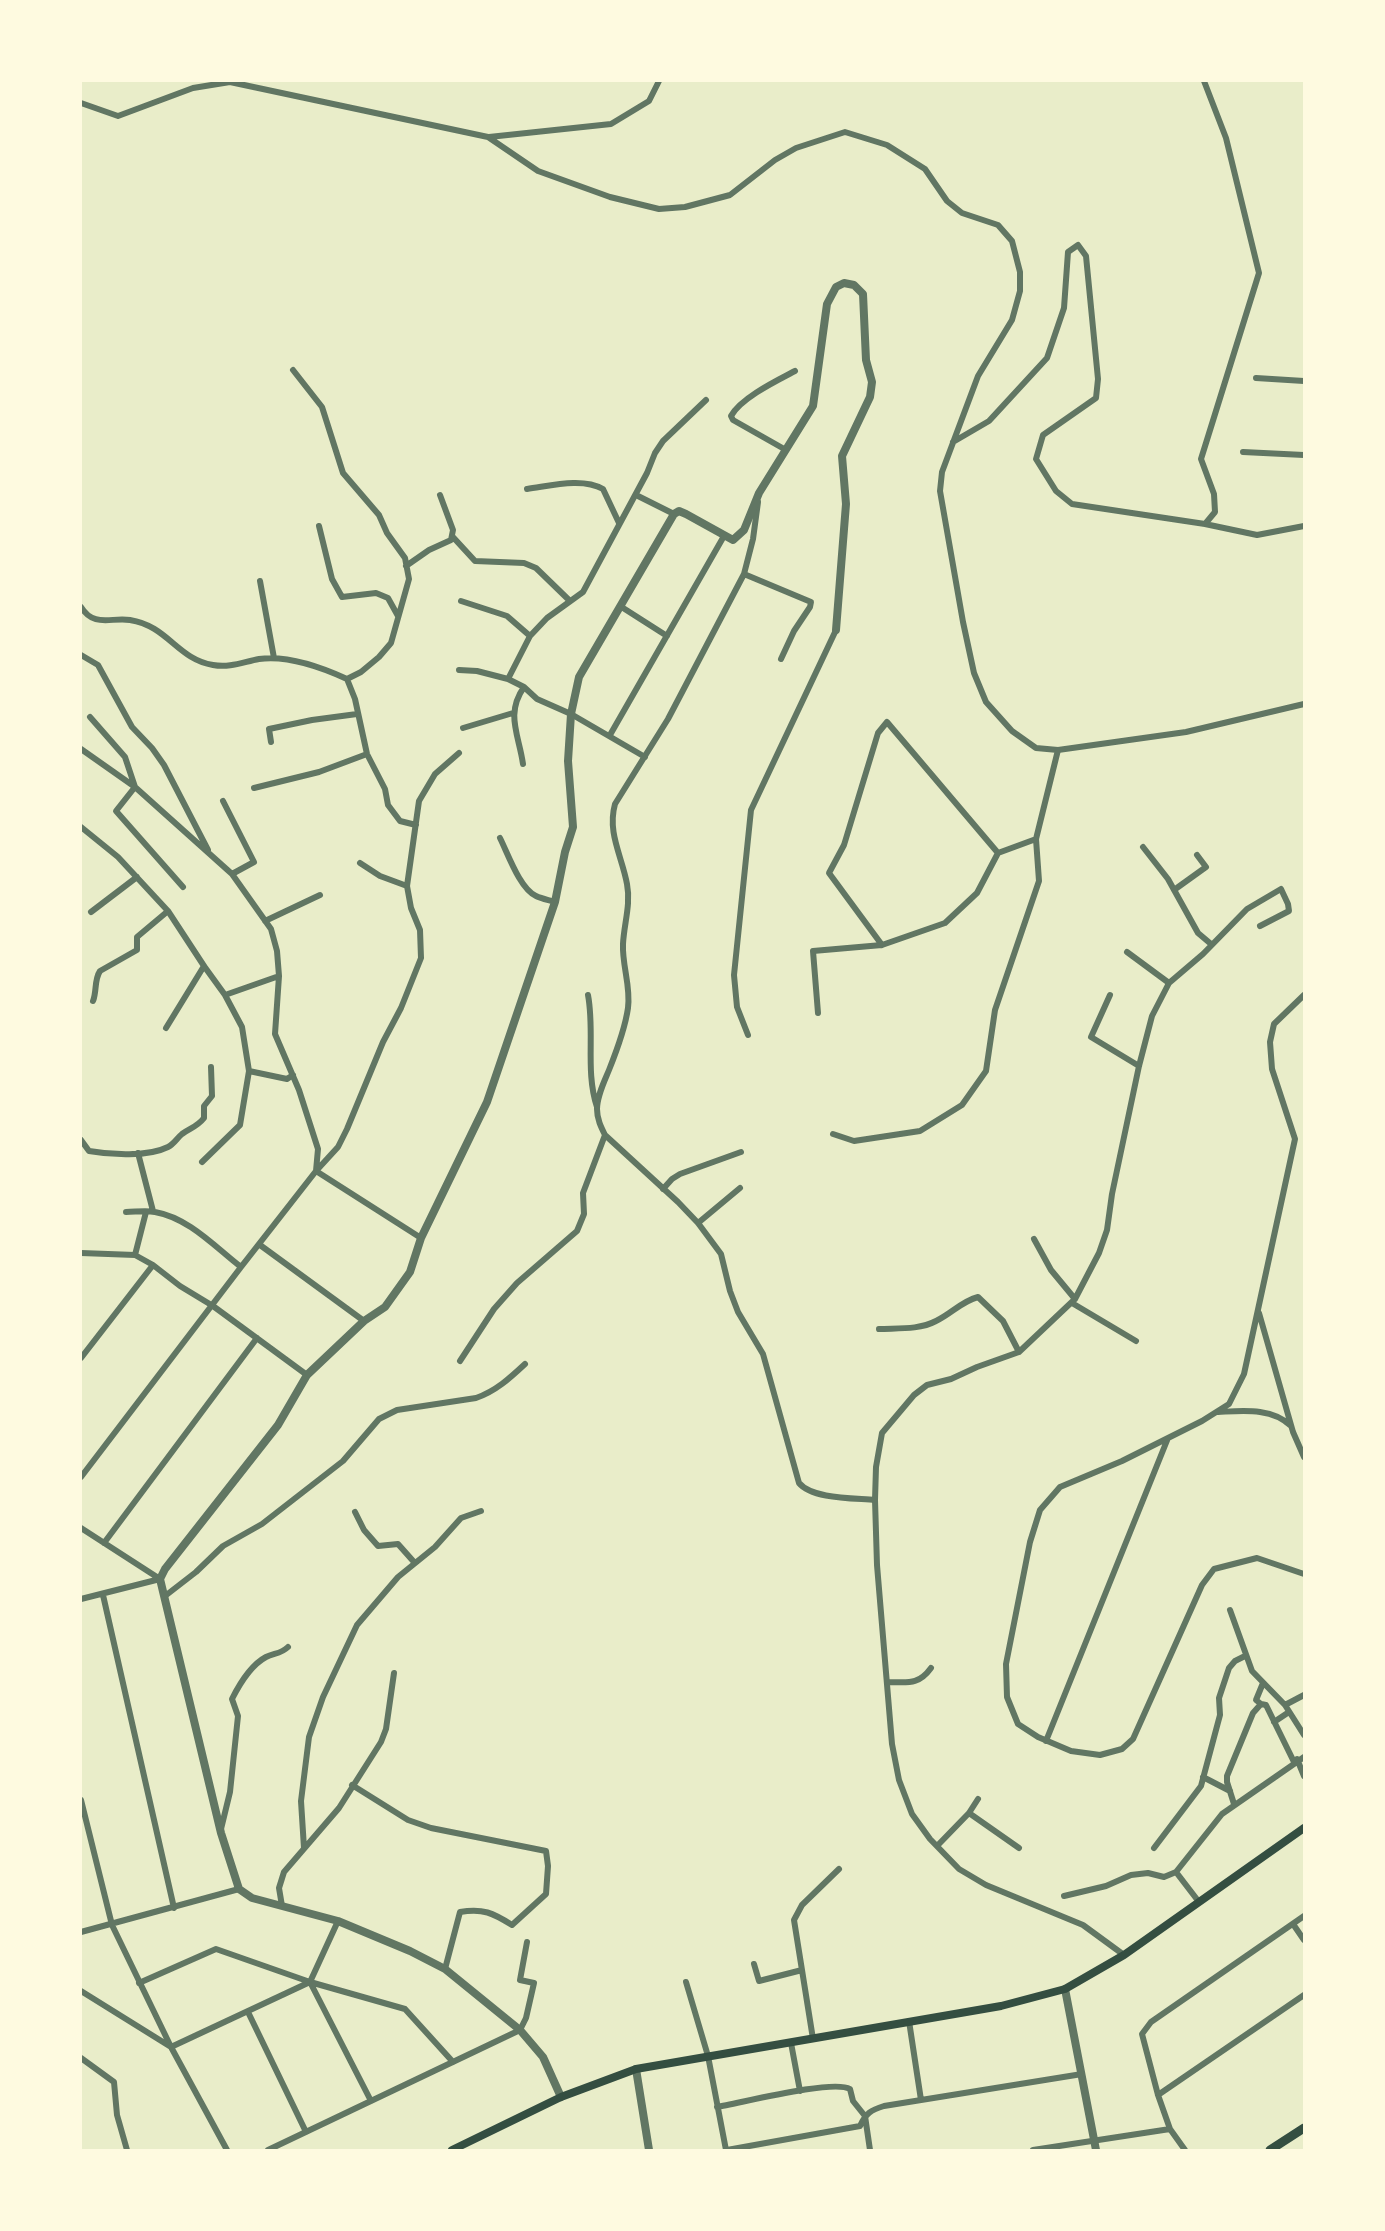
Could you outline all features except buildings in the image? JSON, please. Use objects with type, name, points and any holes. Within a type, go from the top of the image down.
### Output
[{"type":"main road","points":[[452,2150],[561,2097],[636,2068],[1001,2006],[1065,1989],[1124,1955],[1304,1828]]},
{"type":"main road","points":[[1270,2150],[1304,2128]]},
{"type":"street","points":[[81,103],[118,116],[193,87],[231,82],[488,137],[611,124],[649,101],[659,81]]},
{"type":"street","points":[[1204,81],[1226,138],[1259,273],[1201,459],[1214,494],[1215,512],[1205,524]]},
{"type":"street","points":[[488,137],[538,171],[610,197],[659,209],[685,207],[730,195],[775,160],[796,148],[844,132],[887,145],[925,169],[947,201],[962,213],[998,225],[1012,241],[1020,272],[1020,291],[1012,320],[978,376],[942,472],[940,491],[974,673],[987,702],[1012,731],[1036,748],[1058,750],[1186,732],[1304,704]]},
{"type":"street","points":[[952,442],[989,421],[1047,358],[1064,308],[1068,252],[1078,245],[1086,256],[1098,379],[1096,398],[1043,435],[1036,459],[1056,491],[1072,504],[1205,524],[1257,535],[1304,526]]},
{"type":"street","points":[[81,1599],[160,1579],[165,1569],[278,1425],[307,1375],[364,1321],[385,1307],[410,1272],[421,1238],[487,1102],[555,902],[565,852],[573,827],[568,761],[571,714],[579,677],[674,513],[679,511],[686,514],[733,540],[738,537],[752,513],[759,493],[813,406],[827,304],[836,287],[844,283],[854,285],[863,294],[866,360],[872,382],[870,397],[843,456],[846,504],[836,630],[751,810],[734,975],[737,1007],[748,1035]]},
{"type":"street","points":[[81,607],[86,615],[93,619],[130,620],[146,624],[168,638],[184,654],[199,662],[216,666],[235,666],[274,658],[305,664],[347,679],[361,672],[379,657],[391,643],[409,579],[405,558],[387,533],[379,515],[343,473],[322,407],[293,370]]},
{"type":"street","points":[[786,450],[733,420],[731,416],[735,408],[795,371]]},
{"type":"street","points":[[1256,378],[1304,381]]},
{"type":"street","points":[[508,679],[530,636],[547,618],[582,592],[648,473],[655,453],[663,441],[706,400]]},
{"type":"street","points":[[1243,452],[1304,455]]},
{"type":"street","points":[[527,489],[589,484],[600,487],[619,523]]},
{"type":"street","points":[[597,1107],[628,1008],[629,988],[623,945],[629,904],[627,885],[613,838],[612,816],[615,804],[668,719],[744,574],[753,539],[759,493]]},
{"type":"street","points":[[406,567],[429,550],[451,540],[453,530],[440,495]]},
{"type":"street","points":[[636,495],[674,513]]},
{"type":"street","points":[[319,526],[332,579],[342,597],[376,593],[388,598],[398,616]]},
{"type":"street","points":[[452,536],[475,561],[524,563],[536,568],[570,601]]},
{"type":"street","points":[[610,735],[724,536]]},
{"type":"street","points":[[744,574],[811,602],[781,658]]},
{"type":"street","points":[[260,581],[274,658]]},
{"type":"street","points":[[461,601],[507,616],[530,636]]},
{"type":"street","points":[[620,606],[667,636]]},
{"type":"street","points":[[81,655],[98,665],[132,727],[164,765],[212,856]]},
{"type":"street","points":[[459,670],[477,671],[508,679],[524,687],[537,699],[571,714],[645,757]]},
{"type":"street","points":[[347,679],[355,699],[367,754],[385,789],[388,805],[400,821],[416,825]]},
{"type":"street","points":[[523,764],[513,714],[517,697],[524,687]]},
{"type":"street","points":[[1296,706],[1304,709]]},
{"type":"street","points":[[271,742],[269,729],[357,714]]},
{"type":"street","points":[[463,728],[513,714]]},
{"type":"street","points":[[90,717],[125,757],[135,787]]},
{"type":"street","points":[[882,945],[829,873],[844,845],[878,733],[887,722],[998,853]]},
{"type":"street","points":[[81,749],[135,787],[232,873],[271,929],[277,951],[279,976],[275,1034],[293,1075],[318,1149],[316,1171]]},
{"type":"street","points":[[833,1134],[854,1141],[920,1131],[962,1105],[986,1071],[995,1010],[1039,881],[1036,839],[1058,750]]},
{"type":"street","points":[[81,1477],[241,1267],[316,1171],[338,1147],[421,958],[420,930],[411,908],[407,886],[419,801],[435,774],[459,753]]},
{"type":"street","points":[[254,788],[330,768],[367,754]]},
{"type":"street","points":[[135,787],[116,811],[183,887]]},
{"type":"street","points":[[223,801],[254,862],[232,873]]},
{"type":"street","points":[[81,827],[118,857],[168,911],[225,995],[242,1027],[249,1071],[240,1125],[202,1162]]},
{"type":"street","points":[[500,838],[520,879],[529,891],[534,896],[555,902]]},
{"type":"street","points":[[818,1013],[813,951],[882,945],[945,923],[976,893],[998,853],[1036,839]]},
{"type":"street","points":[[1143,847],[1174,890],[1198,933],[1211,944]]},
{"type":"street","points":[[1174,890],[1206,867],[1197,855]]},
{"type":"street","points":[[360,863],[371,868],[380,876],[407,886]]},
{"type":"street","points":[[91,912],[137,877]]},
{"type":"street","points":[[1124,1955],[1083,1925],[986,1885],[959,1869],[912,1814],[899,1780],[892,1744],[877,1565],[876,1467],[882,1433],[914,1395],[927,1385],[951,1379],[1018,1352],[1074,1301],[1099,1253],[1107,1230],[1112,1194],[1152,1016],[1169,983],[1247,909],[1281,889],[1289,911],[1260,926]]},
{"type":"street","points":[[265,921],[320,895]]},
{"type":"street","points":[[93,1001],[97,990],[96,977],[100,971],[137,950],[137,937],[168,911]]},
{"type":"street","points":[[1127,952],[1169,983]]},
{"type":"street","points":[[166,1028],[204,966]]},
{"type":"street","points":[[225,995],[279,976]]},
{"type":"street","points":[[588,995],[592,1026],[590,1076],[598,1121],[605,1135],[698,1223],[721,1254],[738,1312],[763,1354],[799,1483],[804,1489],[824,1495],[875,1500]]},
{"type":"street","points":[[1304,995],[1274,1024],[1270,1042],[1272,1069],[1294,1139],[1244,1374],[1229,1404],[1168,1438],[1060,1487],[1040,1510],[1030,1542],[1006,1664],[1007,1697],[1018,1724],[1046,1741],[1071,1751],[1100,1755],[1122,1749],[1133,1738],[1202,1585],[1214,1569],[1257,1558],[1304,1574]]},
{"type":"street","points":[[1110,996],[1091,1037],[1139,1066]]},
{"type":"street","points":[[81,1140],[89,1151],[108,1155],[138,1153],[170,1147],[182,1134],[197,1127],[204,1118],[204,1106],[212,1096],[212,1067]]},
{"type":"street","points":[[249,1071],[287,1079],[293,1075]]},
{"type":"street","points":[[460,1361],[494,1309],[517,1283],[577,1231],[584,1214],[583,1193],[605,1135]]},
{"type":"street","points":[[1294,1139],[1304,1137]]},
{"type":"street","points":[[663,1189],[680,1174],[741,1152]]},
{"type":"street","points":[[135,1255],[149,1212],[138,1153]]},
{"type":"street","points":[[316,1171],[421,1238]]},
{"type":"street","points":[[698,1223],[740,1188]]},
{"type":"street","points":[[126,1212],[149,1212],[168,1216],[193,1228],[241,1267]]},
{"type":"street","points":[[1034,1239],[1051,1270],[1074,1301],[1136,1341]]},
{"type":"street","points":[[260,1245],[364,1321]]},
{"type":"street","points":[[81,1253],[135,1255],[213,1306],[307,1375]]},
{"type":"street","points":[[81,1358],[153,1265]]},
{"type":"street","points":[[879,1329],[922,1326],[953,1312],[969,1299],[978,1297],[1003,1321],[1018,1352]]},
{"type":"street","points":[[1258,1310],[1293,1432]]},
{"type":"street","points":[[104,1543],[257,1338]]},
{"type":"street","points":[[165,1596],[224,1546],[262,1524],[318,1481],[342,1461],[386,1414],[409,1407],[486,1395],[507,1381],[525,1364]]},
{"type":"street","points":[[1217,1412],[1256,1410],[1290,1424],[1304,1457]]},
{"type":"street","points":[[1046,1741],[1168,1438]]},
{"type":"street","points":[[304,1848],[301,1802],[303,1770],[309,1737],[323,1697],[357,1625],[398,1577],[435,1547],[461,1518],[481,1510]]},
{"type":"street","points":[[355,1512],[364,1530],[378,1546],[398,1544],[414,1562]]},
{"type":"street","points":[[81,1527],[160,1579],[221,1833],[239,1889],[252,1898],[338,1921],[410,1951],[445,1969],[520,2030],[543,2057],[561,2097]]},
{"type":"street","points":[[104,1595],[174,1908]]},
{"type":"street","points":[[1230,1610],[1252,1671],[1285,1705],[1304,1735]]},
{"type":"street","points":[[221,1833],[230,1792],[236,1747],[238,1716],[232,1699],[240,1683],[265,1658],[281,1653],[288,1647]]},
{"type":"street","points":[[1154,1848],[1201,1786],[1220,1715],[1219,1698],[1229,1668],[1245,1656]]},
{"type":"street","points":[[887,1682],[915,1682],[925,1677],[931,1668]]},
{"type":"street","points":[[282,1906],[279,1888],[284,1872],[339,1808],[381,1742],[386,1729],[394,1673]]},
{"type":"street","points":[[1263,1683],[1256,1700],[1266,1705],[1298,1759],[1304,1776]]},
{"type":"street","points":[[1285,1705],[1304,1695]]},
{"type":"street","points":[[1234,1804],[1227,1782],[1229,1770],[1253,1713],[1261,1704]]},
{"type":"street","points":[[1274,1722],[1289,1712]]},
{"type":"street","points":[[1064,1896],[1106,1886],[1131,1875],[1148,1873],[1164,1877],[1176,1872],[1210,1827],[1234,1804],[1298,1759]]},
{"type":"street","points":[[1203,1777],[1231,1791]]},
{"type":"street","points":[[352,1785],[408,1820],[431,1828],[546,1851],[548,1866],[546,1894],[512,1925],[495,1915],[477,1909],[460,1912],[445,1969]]},
{"type":"street","points":[[937,1846],[969,1814],[978,1798]]},
{"type":"street","points":[[81,1800],[112,1925],[171,2047],[227,2150]]},
{"type":"street","points":[[969,1814],[1019,1848]]},
{"type":"street","points":[[813,2039],[794,1920],[802,1905],[839,1869]]},
{"type":"street","points":[[1176,1872],[1199,1902]]},
{"type":"street","points":[[81,1932],[239,1889]]},
{"type":"street","points":[[1185,2150],[1170,2129],[1158,2095],[1142,2034],[1151,2022],[1304,1916]]},
{"type":"street","points":[[171,2047],[310,1982],[338,1921]]},
{"type":"street","points":[[1293,1924],[1304,1940]]},
{"type":"street","points":[[268,2150],[520,2030],[526,2018],[534,1983],[520,1980],[527,1942]]},
{"type":"street","points":[[139,1983],[216,1949],[310,1982],[405,2009],[453,2062]]},
{"type":"street","points":[[754,1964],[759,1981],[802,1970]]},
{"type":"street","points":[[310,1982],[371,2101]]},
{"type":"street","points":[[686,1982],[708,2056],[727,2150],[860,2126],[871,2110],[884,2106],[1082,2074]]},
{"type":"street","points":[[1065,1989],[1096,2150]]},
{"type":"street","points":[[81,1991],[171,2047]]},
{"type":"street","points":[[1158,2095],[1304,1995]]},
{"type":"street","points":[[248,2012],[306,2132]]},
{"type":"street","points":[[909,2021],[921,2100]]},
{"type":"street","points":[[791,2043],[800,2091]]},
{"type":"street","points":[[81,2058],[114,2082],[117,2115],[127,2150]]},
{"type":"street","points":[[636,2068],[649,2150]]},
{"type":"street","points":[[717,2107],[836,2085],[847,2086],[853,2100],[865,2116],[870,2150]]},
{"type":"street","points":[[1033,2150],[1170,2129]]}]
